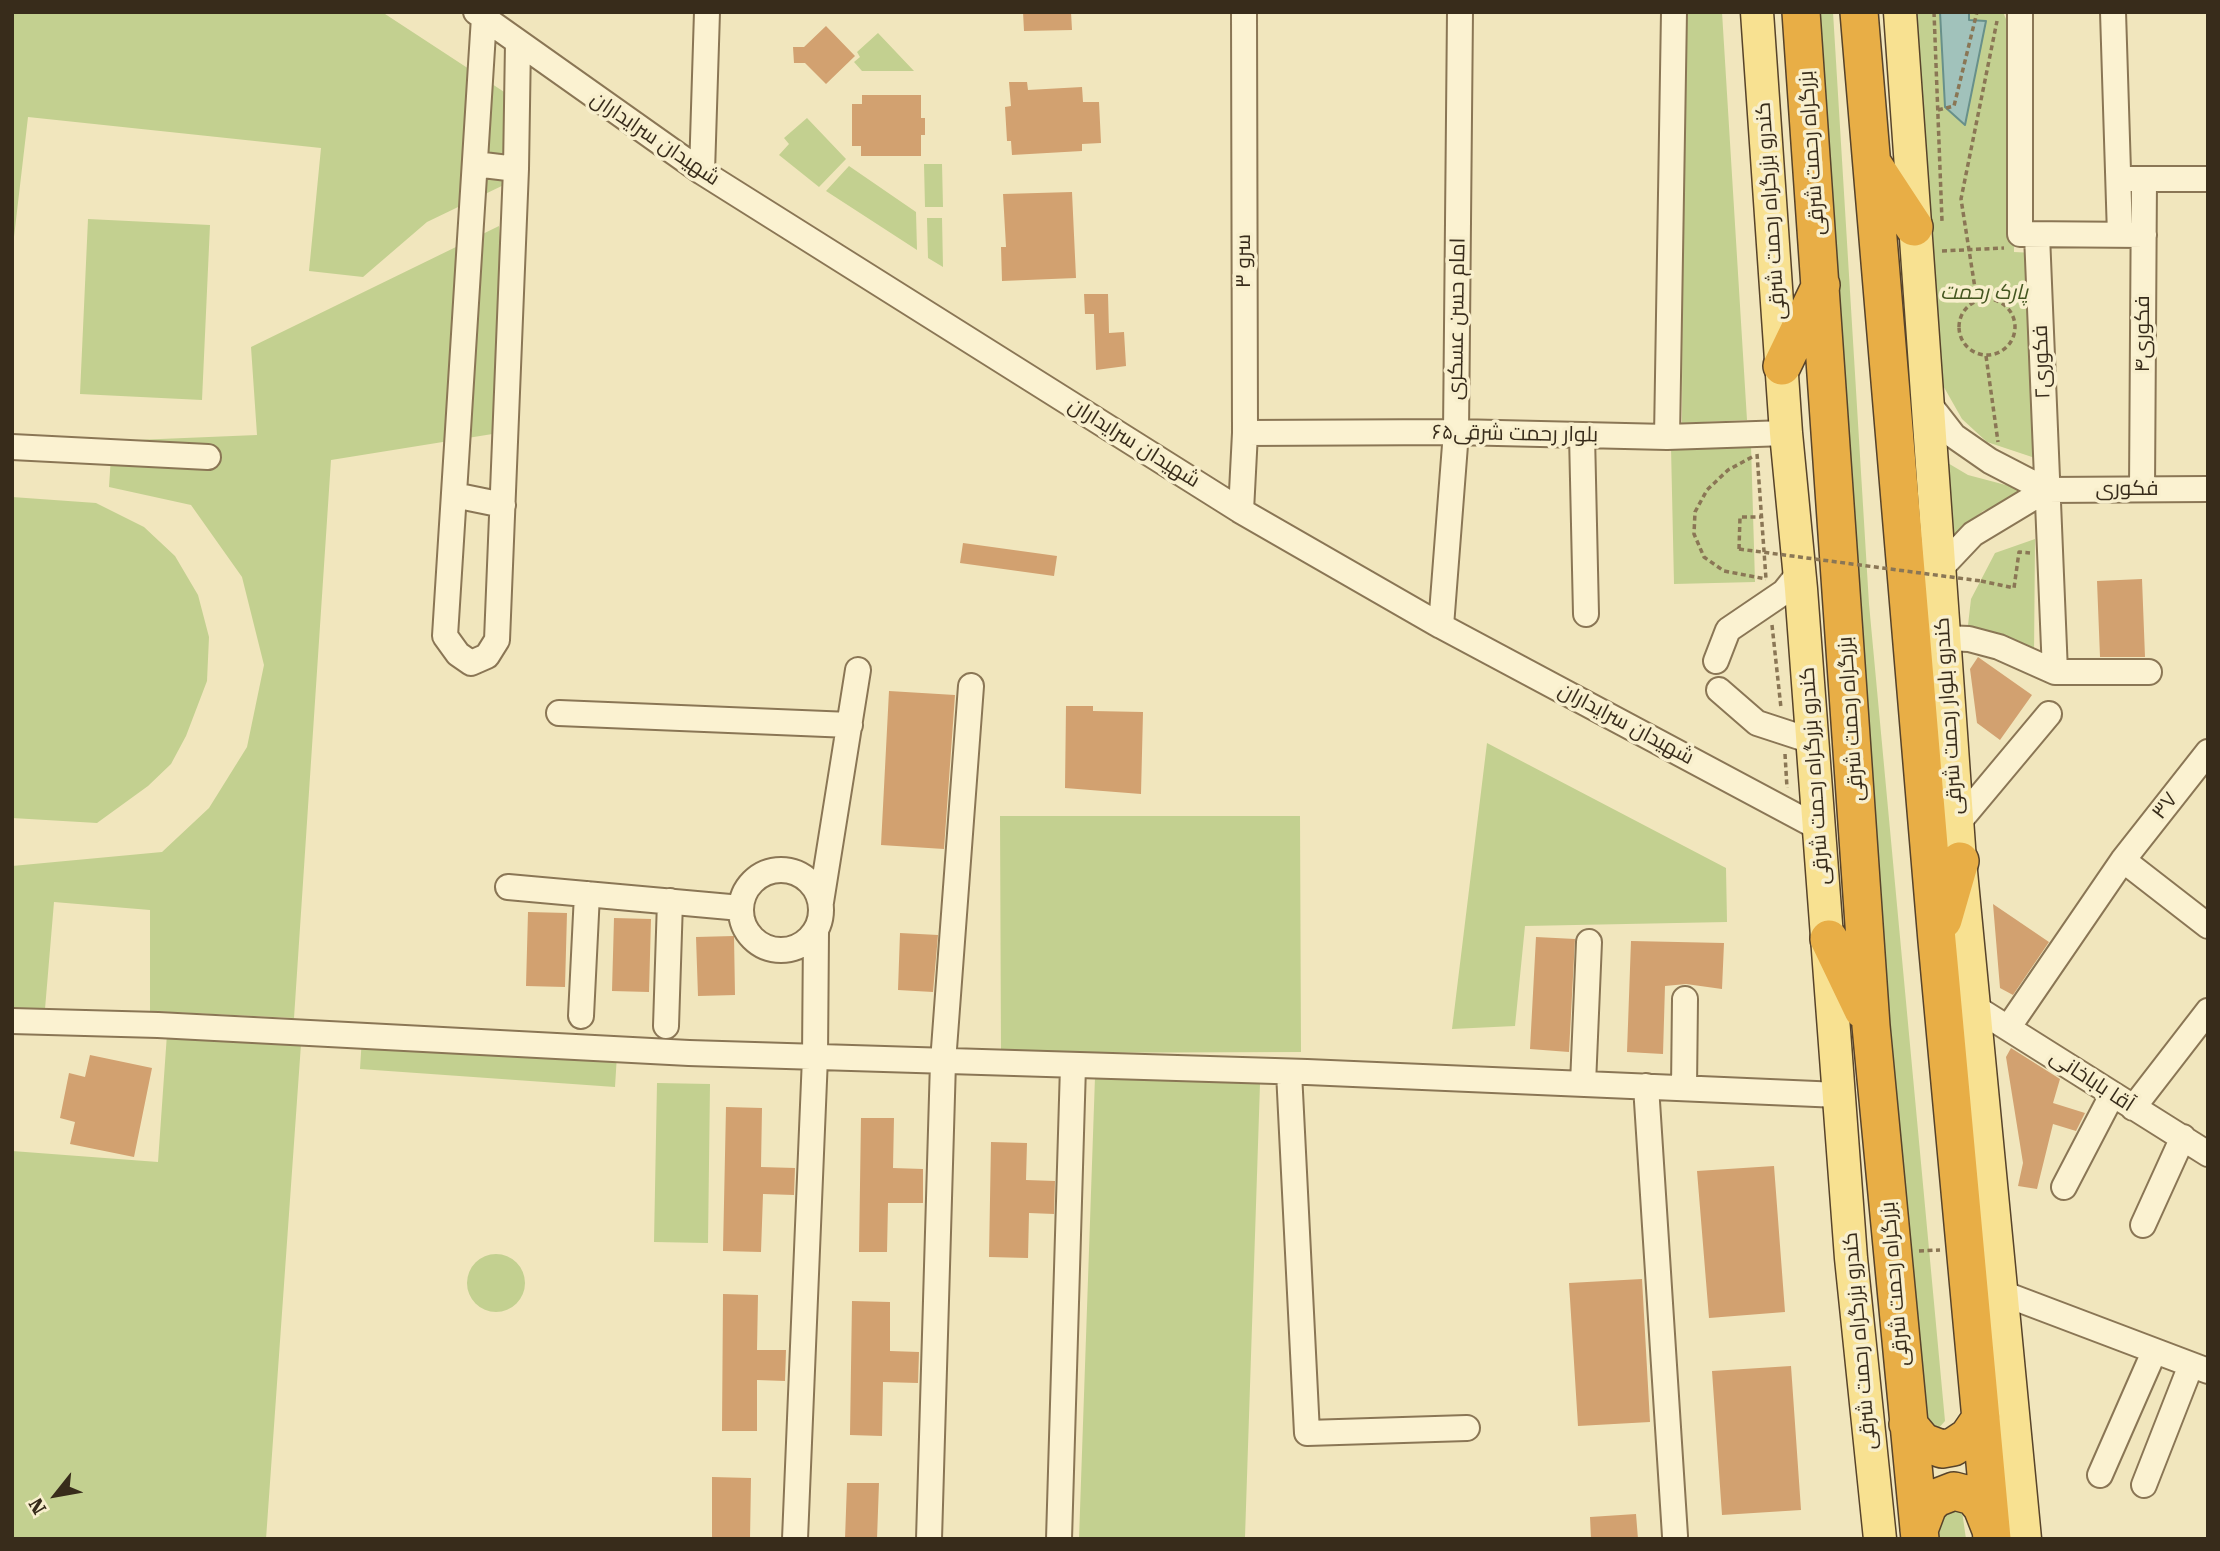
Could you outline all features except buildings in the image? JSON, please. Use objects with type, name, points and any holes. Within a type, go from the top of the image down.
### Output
[{"type":"highway","name":"بزرگراه رحمت شرقی","points":[[1801,12],[1871,1026],[1919,1535]]},
{"type":"highway","points":[[1859,12],[1937,941],[1981,1418],[2003,1536]]},
{"type":"highway","points":[[1872,162],[1932,238]]},
{"type":"highway","points":[[1782,366],[1821,285]]},
{"type":"highway","points":[[1937,941],[1960,861]]},
{"type":"highway","points":[[1829,939],[1871,1026]]},
{"type":"highway","points":[[1908,1424],[1923,1442],[1942,1449],[1953,1447],[1968,1437],[1981,1418]]},
{"type":"highway","points":[[1919,1535],[1928,1506],[1936,1498],[1954,1491],[1973,1496],[2003,1536]]},
{"type":"main road","name":"کندرو بزرگراه رحمت شرقی","points":[[1756,12],[1786,433],[1800,572],[1856,1315],[1880,1539]]},
{"type":"main road","points":[[1900,12],[1932,238],[1926,400],[1938,571]]},
{"type":"main road","name":"کندرو بلوار رحمت شرقی","points":[[1938,571],[1960,861]]},
{"type":"main road","points":[[1960,861],[2002,1293],[2003,1536]]},
{"type":"street","points":[[702,172],[707,12]]},
{"type":"street","name":"سرو ۳","points":[[1241,511],[1245,433],[1244,12]]},
{"type":"street","name":"امام حسن عسکری","points":[[1441,626],[1455,432],[1461,12]]},
{"type":"street","points":[[1667,437],[1674,12]]},
{"type":"street","points":[[2020,12],[2020,234],[2038,241],[2132,235],[2118,178],[2113,12]]},
{"type":"street","points":[[480,15],[475,164],[445,636],[458,654],[471,663],[487,656],[497,640],[516,169],[518,43]]},
{"type":"street","name":"شهیدان سرایداران","points":[[480,15],[702,172],[1241,511],[1441,626],[1819,828]]},
{"type":"street","points":[[475,164],[516,169]]},
{"type":"street","points":[[2118,178],[2208,179]]},
{"type":"street","name":"فکوری۴","points":[[2142,489],[2132,235],[2144,179]]},
{"type":"street","name":"فکوری۲","points":[[2038,241],[2046,490],[2053,555],[2055,672]]},
{"type":"street","name":"فکوری","points":[[1926,400],[1954,436],[1990,461],[2046,490],[2208,489]]},
{"type":"street","name":"بلوار رحمت شرقی۶۵","points":[[1245,433],[1455,432],[1667,437],[1786,433]]},
{"type":"street","points":[[1582,435],[1586,614]]},
{"type":"street","points":[[12,447],[208,457]]},
{"type":"street","points":[[1938,571],[1973,534],[2046,490]]},
{"type":"street","points":[[454,495],[503,505]]},
{"type":"street","points":[[1716,661],[1728,630],[1784,593],[1800,572]]},
{"type":"street","points":[[1943,638],[1969,639],[1999,647],[2055,672],[2149,672]]},
{"type":"street","points":[[795,1539],[815,1057],[816,932],[822,912],[821,902],[858,670]]},
{"type":"street","points":[[929,1539],[943,1062],[971,686]]},
{"type":"street","points":[[1719,690],[1757,723],[1812,741]]},
{"type":"street","points":[[559,713],[850,725]]},
{"type":"street","points":[[1957,824],[2049,714]]},
{"type":"street","name":"۳۷","points":[[2008,1028],[2123,860],[2204,765]]},
{"type":"street","points":[[2123,860],[2208,926]]},
{"type":"street","points":[[816,932],[800,946],[790,950],[769,948],[751,937],[742,918],[741,908],[743,897],[754,880],[763,874],[783,869],[804,876],[812,883],[821,902]]},
{"type":"street","points":[[508,887],[741,908]]},
{"type":"street","points":[[582,1016],[587,894]]},
{"type":"street","points":[[666,1026],[670,901]]},
{"type":"street","points":[[1583,1084],[1589,942]]},
{"type":"street","points":[[1684,1088],[1685,999]]},
{"type":"street","name":"آقا باباخانی","points":[[1976,1007],[2208,1154]]},
{"type":"street","points":[[2064,1187],[2123,1101],[2208,1011]]},
{"type":"street","points":[[12,1021],[158,1025],[815,1057],[1289,1072],[1839,1095]]},
{"type":"street","points":[[1059,1539],[1073,1066]]},
{"type":"street","points":[[1289,1072],[1307,1433],[1467,1428]]},
{"type":"street","points":[[1646,1086],[1675,1536]]},
{"type":"street","points":[[2143,1225],[2183,1137]]},
{"type":"street","points":[[2002,1293],[2199,1368],[2144,1485]]},
{"type":"street","points":[[2100,1475],[2154,1352]]},
{"type":"path","points":[[1934,12],[1938,111],[1932,238],[1944,264]]},
{"type":"path","points":[[1978,300],[1961,199],[1998,12]]},
{"type":"path","points":[[1938,111],[1954,106],[1976,13]]},
{"type":"path","points":[[1932,238],[1969,249],[2038,241]]},
{"type":"path","points":[[1992,299],[2008,308],[2015,326],[2014,335],[2004,350],[1986,355],[1969,349],[1959,334],[1961,316],[1966,308],[1978,300],[1992,299]]},
{"type":"path","points":[[1986,355],[1998,444],[1989,438]]},
{"type":"path","points":[[1756,454],[1728,470],[1707,490],[1695,512],[1694,534],[1704,557],[1724,571],[1766,579]]},
{"type":"path","points":[[1762,517],[1740,517],[1739,549],[1981,581],[2014,589],[2019,552]]},
{"type":"path","points":[[1893,1254],[1966,1247]]},
{"type":"green space","points":[[12,12],[382,12],[521,103],[510,182],[427,222],[363,277],[309,271],[321,148],[28,117],[12,254]]},
{"type":"green space","points":[[1683,12],[1722,12],[1747,420],[1682,423]]},
{"type":"green space","points":[[1818,12],[1833,12],[1869,604],[1945,1421],[1937,1430],[1927,1427],[1886,1045]]},
{"type":"green space","name":"پارک رحمت","points":[[1917,12],[2003,12],[2006,19],[2015,18],[2014,252],[2035,253],[2035,458],[1987,442],[1962,419],[1941,382]]},
{"type":"green space","points":[[878,33],[914,71],[862,71],[854,62],[860,57],[857,52]]},
{"type":"green space","points":[[807,118],[846,159],[819,187],[779,155],[789,144],[784,138]]},
{"type":"green space","points":[[924,164],[942,164],[943,207],[925,207]]},
{"type":"green space","points":[[849,166],[916,212],[917,250],[826,191]]},
{"type":"green space","points":[[927,218],[942,218],[943,267],[928,258]]},
{"type":"green space","points":[[88,219],[210,225],[202,400],[80,394]]},
{"type":"green space","points":[[499,226],[511,431],[331,460],[294,1018],[150,1011],[150,910],[54,902],[45,1009],[12,1010],[12,866],[162,852],[209,808],[247,747],[264,665],[242,577],[191,505],[109,487],[112,441],[257,435],[251,347]]},
{"type":"green space","points":[[1751,445],[1755,582],[1674,584],[1671,447]]},
{"type":"green space","points":[[1941,459],[1968,475],[2036,493],[1983,511],[1943,545]]},
{"type":"green space","points":[[12,497],[96,503],[144,527],[175,556],[198,595],[209,637],[207,681],[186,736],[171,764],[148,786],[97,823],[12,818]]},
{"type":"green space","points":[[2035,539],[2034,655],[1967,634],[1971,599],[1995,553]]},
{"type":"green space","points":[[1487,743],[1726,868],[1727,922],[1525,926],[1515,1026],[1452,1029]]},
{"type":"green space","points":[[1000,816],[1300,816],[1301,1052],[1001,1053]]},
{"type":"green space","points":[[167,1034],[301,1044],[266,1539],[12,1539],[12,1151],[158,1162]]},
{"type":"green space","points":[[362,1037],[617,1055],[615,1087],[360,1069]]},
{"type":"green space","points":[[1095,1077],[1260,1084],[1245,1537],[1265,1539],[1079,1539]]},
{"type":"green space","points":[[657,1083],[710,1084],[708,1243],[654,1242]]},
{"type":"green space","points":[[496,1254],[512,1259],[520,1267],[525,1283],[520,1299],[512,1307],[496,1312],[480,1307],[472,1299],[467,1283],[472,1267],[480,1259]]},
{"type":"green space","points":[[1961,1504],[1966,1539],[1938,1539],[1936,1519]]},
{"type":"water","points":[[1940,12],[1969,12],[1969,20],[1986,21],[1965,125],[1945,107]]}]
